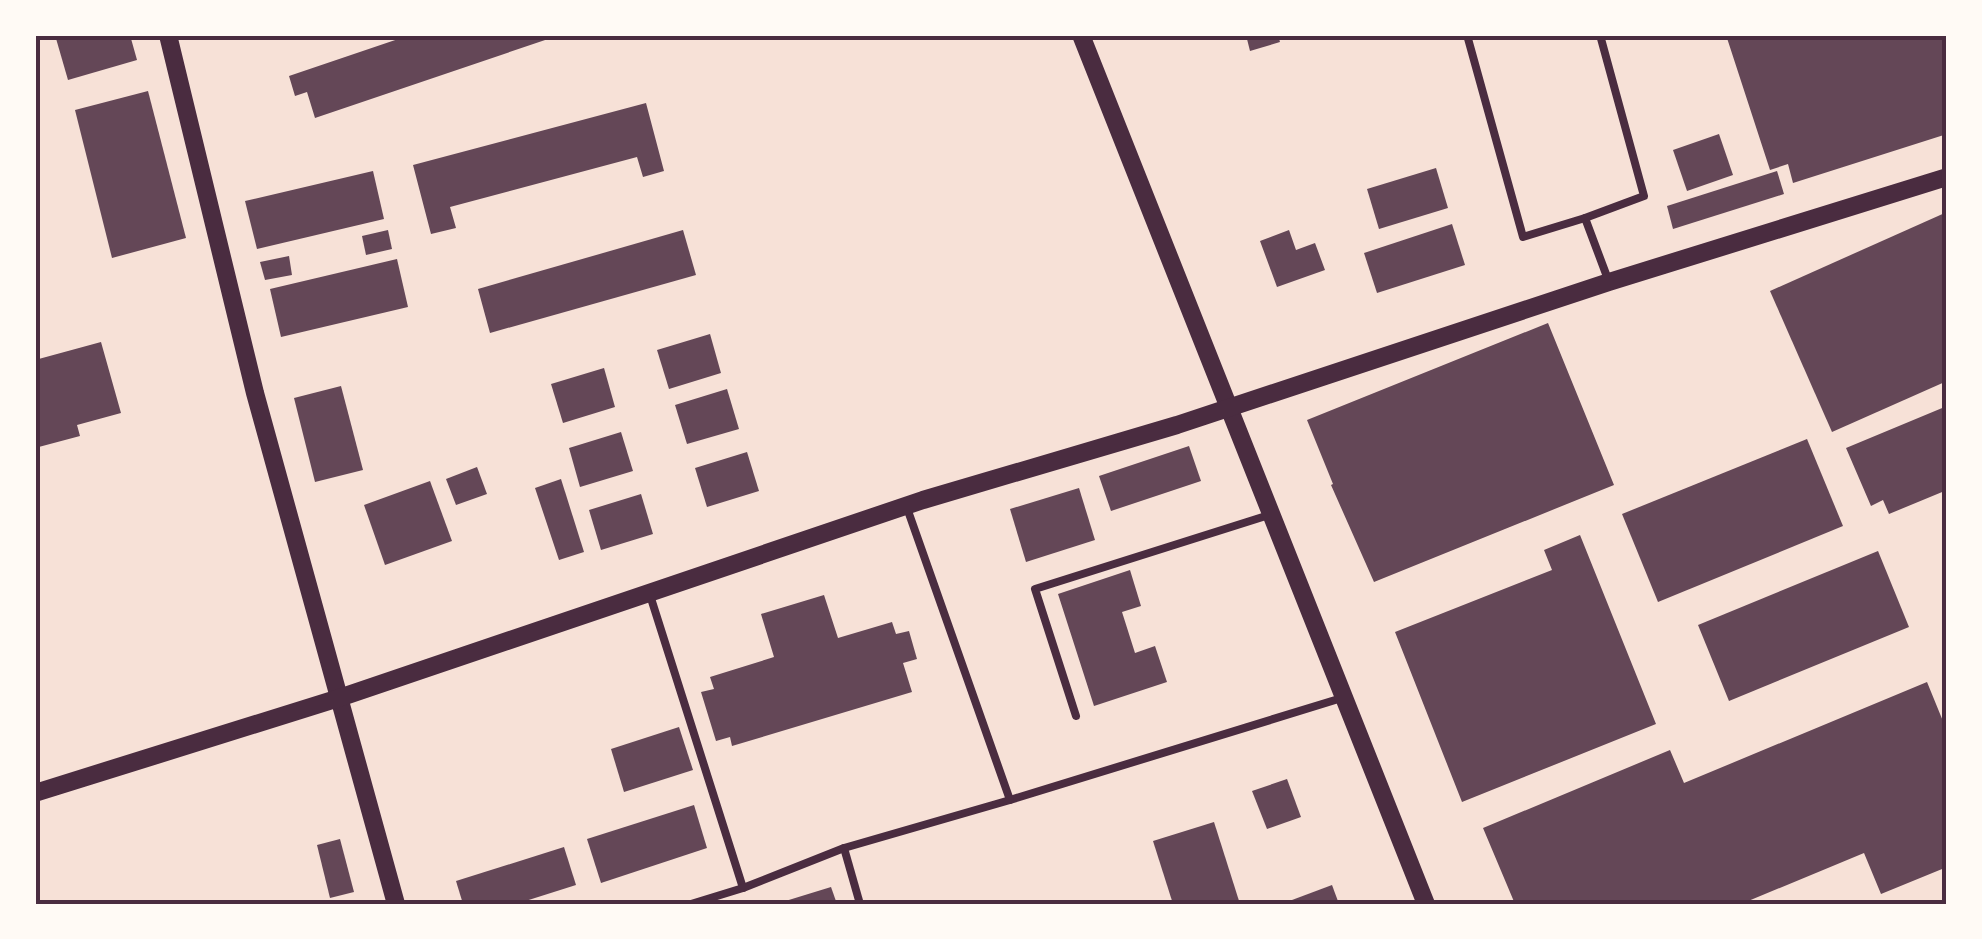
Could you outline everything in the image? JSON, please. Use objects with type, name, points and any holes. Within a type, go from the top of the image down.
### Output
[{"type":"street","points":[[168,35],[255,393],[396,904]]},
{"type":"street","points":[[1081,35],[1426,904]]},
{"type":"street","points":[[35,793],[339,698],[906,506],[1947,177]]},
{"type":"lane","points":[[1468,35],[1522,236],[1644,196],[1600,35]]},
{"type":"lane","points":[[1586,218],[1610,282]]},
{"type":"lane","points":[[906,506],[1010,800]]},
{"type":"lane","points":[[1076,716],[1034,589],[1273,513]]},
{"type":"lane","points":[[649,592],[743,888]]},
{"type":"lane","points":[[691,904],[844,848],[1345,697]]},
{"type":"lane","points":[[844,848],[860,904]]},
{"type":"building","points":[[55,35],[130,35],[137,60],[68,80]]},
{"type":"building","points":[[410,35],[557,36],[315,118],[307,92],[295,96],[289,76]]},
{"type":"building","points":[[1246,35],[1278,35],[1280,42],[1250,51]]},
{"type":"building","points":[[1726,35],[1947,35],[1947,134],[1793,183],[1788,164],[1770,170]]},
{"type":"building","points":[[148,91],[186,238],[112,258],[75,110]]},
{"type":"building","points":[[646,103],[664,171],[643,177],[637,157],[450,207],[456,228],[431,234],[413,165]]},
{"type":"building","points":[[1719,134],[1733,175],[1687,191],[1673,150]]},
{"type":"building","points":[[1436,168],[1448,208],[1379,229],[1367,189]]},
{"type":"building","points":[[373,171],[384,219],[257,249],[245,201]]},
{"type":"building","points":[[1777,171],[1784,194],[1673,229],[1667,206]]},
{"type":"building","points":[[1947,212],[1947,381],[1832,432],[1770,291]]},
{"type":"building","points":[[1452,224],[1465,265],[1377,293],[1364,253]]},
{"type":"building","points":[[388,230],[392,249],[366,255],[362,236]]},
{"type":"building","points":[[683,230],[696,275],[490,333],[478,289]]},
{"type":"building","points":[[1289,230],[1296,250],[1315,243],[1325,270],[1277,287],[1260,241]]},
{"type":"building","points":[[289,256],[292,275],[265,280],[260,262]]},
{"type":"building","points":[[397,259],[408,307],[281,337],[270,289]]},
{"type":"building","points":[[1548,323],[1614,485],[1374,582],[1307,420]]},
{"type":"building","points":[[710,334],[721,373],[669,389],[657,350]]},
{"type":"building","points":[[101,342],[121,413],[77,425],[80,436],[35,448],[35,360]]},
{"type":"building","points":[[604,368],[615,407],[563,423],[551,384]]},
{"type":"building","points":[[341,386],[363,470],[315,482],[294,398]]},
{"type":"building","points":[[727,389],[739,429],[687,444],[675,405]]},
{"type":"building","points":[[1947,406],[1947,490],[1889,514],[1883,500],[1871,506],[1846,448]]},
{"type":"building","points":[[621,432],[633,471],[580,487],[569,448]]},
{"type":"building","points":[[1807,439],[1843,526],[1658,602],[1622,514]]},
{"type":"building","points":[[1189,446],[1201,481],[1111,511],[1099,476]]},
{"type":"building","points":[[747,452],[759,491],[707,507],[695,468]]},
{"type":"building","points":[[477,467],[487,494],[456,505],[446,479]]},
{"type":"building","points":[[561,479],[584,552],[559,560],[535,488]]},
{"type":"building","points":[[430,481],[452,541],[385,565],[364,505]]},
{"type":"building","points":[[1079,488],[1095,540],[1026,562],[1010,509]]},
{"type":"building","points":[[641,494],[653,534],[601,550],[589,510]]},
{"type":"building","points":[[1580,535],[1656,724],[1462,802],[1395,632],[1552,570],[1544,550]]},
{"type":"building","points":[[1878,551],[1909,627],[1729,701],[1698,625]]},
{"type":"building","points":[[1130,570],[1141,606],[1122,612],[1135,653],[1155,646],[1167,682],[1094,706],[1058,594]]},
{"type":"building","points":[[824,595],[838,638],[892,622],[896,634],[909,631],[917,659],[903,663],[912,692],[732,746],[730,737],[716,741],[701,692],[714,689],[710,677],[774,657],[761,614]]},
{"type":"building","points":[[1927,682],[1947,731],[1947,867],[1881,894],[1864,853],[1741,904],[1515,904],[1483,828],[1670,750],[1684,783]]},
{"type":"building","points":[[679,727],[693,770],[624,792],[611,749]]},
{"type":"building","points":[[1287,779],[1301,817],[1267,829],[1252,791]]},
{"type":"building","points":[[694,805],[707,848],[601,883],[587,839]]},
{"type":"building","points":[[1214,822],[1240,904],[1173,904],[1153,841]]},
{"type":"building","points":[[340,839],[354,892],[330,898],[317,845]]},
{"type":"building","points":[[564,847],[576,885],[516,904],[463,904],[456,881]]},
{"type":"building","points":[[1332,885],[1339,904],[1294,904],[1292,900]]},
{"type":"building","points":[[831,887],[837,904],[779,904],[779,903]]}]
